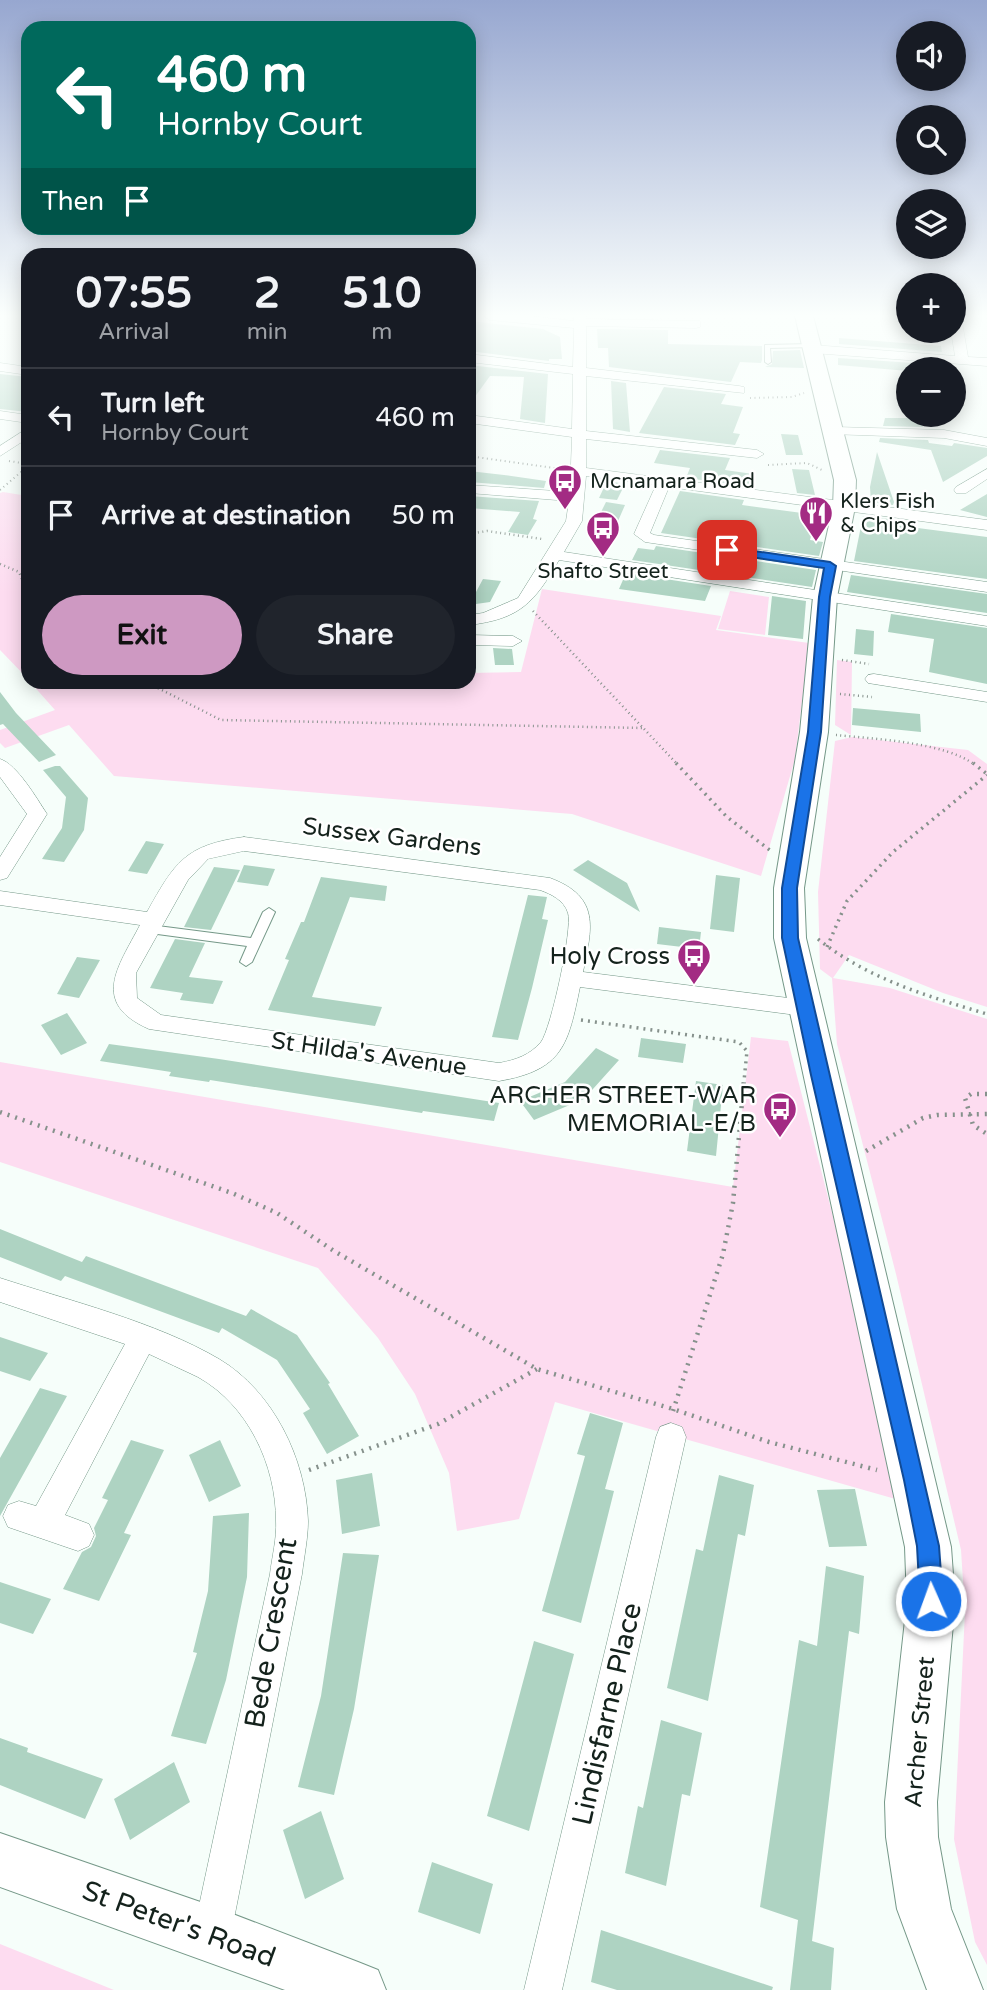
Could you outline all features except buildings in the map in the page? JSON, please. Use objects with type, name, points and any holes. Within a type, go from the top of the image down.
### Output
[{"type":"main road","name":"Archer Street","points":[[829,409],[845,480],[844,507],[824,597],[814,732],[792,867],[789,912],[791,950],[915,1480],[928,1546],[931,1601],[911,1802],[912,1837],[924,1909],[955,1990]]},
{"type":"main road","name":"St Peter's Road","points":[[0,1860],[212,1934],[358,1990]]},
{"type":"street","points":[[476,618],[497,614],[524,601],[574,521],[579,471],[580,409]]},
{"type":"street","points":[[0,415],[21,418]]},
{"type":"street","points":[[476,420],[580,435],[757,454]]},
{"type":"street","points":[[942,427],[944,434]]},
{"type":"street","points":[[835,431],[944,434],[987,442]]},
{"type":"street","points":[[0,452],[21,437]]},
{"type":"street","points":[[579,471],[987,525]]},
{"type":"street","points":[[961,490],[987,473]]},
{"type":"street","points":[[664,483],[642,534],[650,539],[987,587]]},
{"type":"street","points":[[476,490],[576,497]]},
{"type":"street","points":[[558,549],[824,597],[987,621]]},
{"type":"street","points":[[476,640],[513,641]]},
{"type":"street","points":[[872,698],[875,672],[987,697]]},
{"type":"street","points":[[0,765],[37,814],[0,873]]},
{"type":"street","name":"Sussex Gardens","points":[[153,924],[188,863],[201,854],[222,846],[244,844],[543,883],[568,895],[580,913],[581,927],[569,978]]},
{"type":"street","points":[[0,898],[153,924]]},
{"type":"street","name":"St Hilda's Avenue","points":[[153,924],[125,973],[122,986],[125,1002],[140,1016],[157,1023],[499,1072],[517,1070],[544,1056],[556,1038],[569,978]]},
{"type":"street","points":[[569,978],[804,1008]]},
{"type":"street","name":"Bede Crescent","points":[[0,1290],[142,1339],[210,1369],[249,1402],[272,1437],[286,1478],[292,1521],[286,1574],[212,1934]]},
{"type":"street","points":[[78,1535],[32,1520],[142,1339]]},
{"type":"street","name":"Lindisfarne Place","points":[[543,1990],[672,1423]]},
{"type":"lane","points":[[246,962],[269,912]]},
{"type":"lane","points":[[153,924],[255,943]]},
{"type":"path","points":[[757,454],[752,466],[807,464],[845,480]]},
{"type":"path","points":[[476,457],[579,471]]},
{"type":"path","points":[[0,489],[21,472]]},
{"type":"path","points":[[476,533],[487,531],[558,549]]},
{"type":"path","points":[[0,564],[19,572],[21,577]]},
{"type":"path","points":[[524,601],[727,817],[792,867]]},
{"type":"path","points":[[819,656],[875,672]]},
{"type":"path","points":[[160,689],[220,720],[643,728]]},
{"type":"path","points":[[817,691],[872,698]]},
{"type":"path","points":[[814,732],[895,741],[962,755],[987,775],[893,852],[847,901],[827,947]]},
{"type":"path","points":[[789,912],[827,947],[853,965],[886,980],[987,1014]]},
{"type":"path","points":[[561,1018],[739,1042],[747,1051],[733,1203],[723,1254],[672,1423]]},
{"type":"path","points":[[987,1094],[971,1094],[965,1098],[972,1126],[982,1134],[987,1134]]},
{"type":"path","points":[[0,1112],[232,1193],[277,1213],[334,1251],[537,1369],[672,1423],[769,1443],[915,1480]]},
{"type":"path","points":[[841,1166],[923,1118],[987,1114]]},
{"type":"path","points":[[286,1478],[438,1424],[537,1369]]},
{"type":"shaded area","points":[[0,493],[21,495],[21,672],[0,650]]},
{"type":"shaded area","points":[[542,589],[721,616],[716,630],[809,643],[795,759],[761,876],[572,814],[114,776],[69,725],[5,748],[0,743],[0,730],[55,710],[36,689],[476,689],[476,673],[521,672]]},
{"type":"shaded area","points":[[730,591],[769,597],[765,635],[718,629]]},
{"type":"shaded area","points":[[837,660],[852,662],[851,735],[835,725]]},
{"type":"shaded area","points":[[852,737],[968,750],[987,764],[987,1007],[943,993],[849,955],[833,978],[890,988],[987,1019],[987,1965],[975,1942],[954,1839],[965,1612],[961,1550],[896,1274],[837,1044],[832,978],[820,969],[818,892],[835,741]]},
{"type":"shaded area","points":[[751,1037],[788,1041],[906,1502],[555,1402],[519,1519],[457,1531],[449,1473],[415,1394],[378,1338],[318,1268],[0,1162],[0,1062],[733,1187]]},
{"type":"shaded area","points":[[0,1944],[114,1990],[0,1990]]},
{"type":"place","name":"Mcnamara Road","points":[[565,511]]},
{"type":"place","name":"Klers Fish & Chips","points":[[816,543]]},
{"type":"place","name":"Shafto Street","points":[[603,558]]},
{"type":"place","name":"Holy Cross","points":[[694,986]]},
{"type":"place","name":"ARCHER STREET-WAR MEMORIAL-E/B","points":[[780,1139]]},
{"type":"route","points":[[727,550],[830,566],[824,597],[814,732],[789,888],[791,950],[915,1480],[928,1546],[931,1601]]}]
